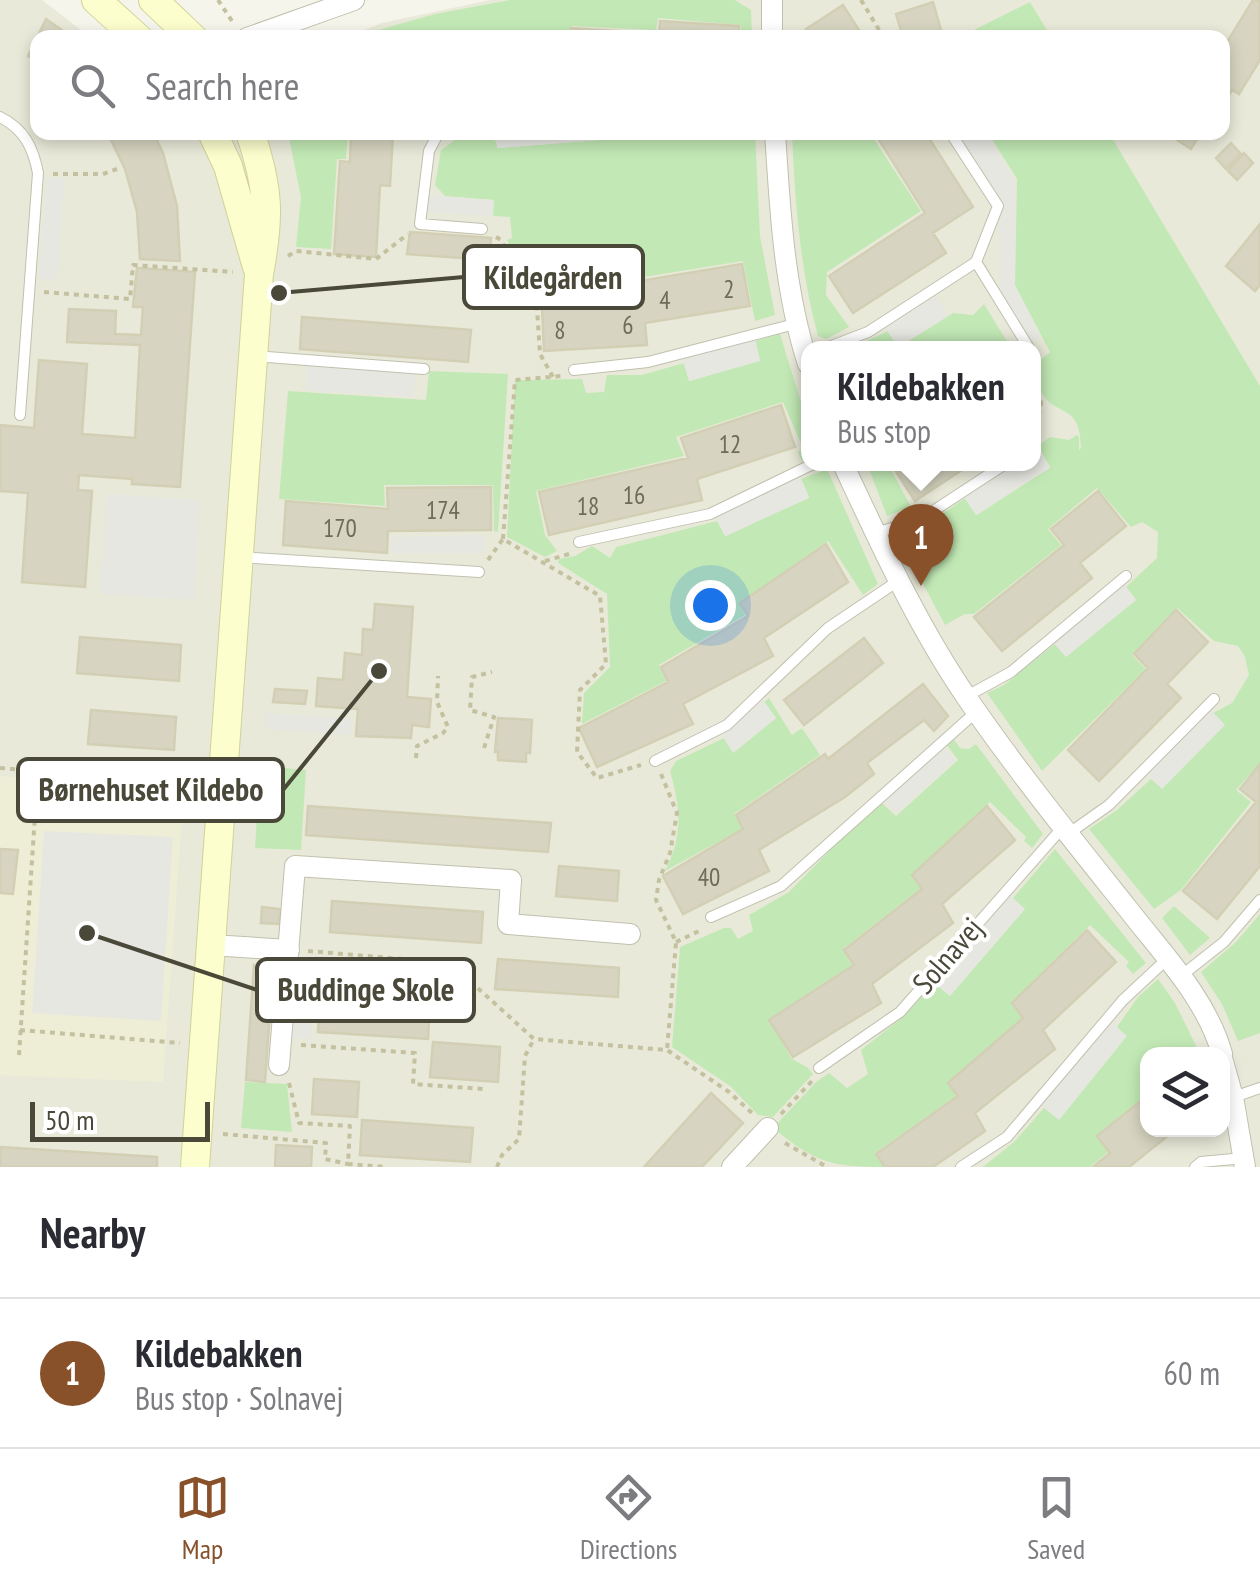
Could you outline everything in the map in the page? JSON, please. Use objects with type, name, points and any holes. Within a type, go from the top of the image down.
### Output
[{"type":"street","points":[[96,0],[129,30]]},
{"type":"street","points":[[153,0],[185,30]]},
{"type":"street","points":[[245,30],[354,0]]},
{"type":"street","points":[[772,0],[772,30]]},
{"type":"street","points":[[216,140],[228,166],[259,274]]},
{"type":"street","points":[[195,1167],[259,274],[268,224],[252,140]]},
{"type":"street","points":[[775,140],[780,228],[795,324],[804,341]]},
{"type":"street","points":[[846,471],[898,580],[972,704],[1181,976],[1220,1047]]},
{"type":"street","points":[[280,1054],[295,866],[511,880],[508,924],[630,934]]},
{"type":"street","points":[[211,945],[289,950]]},
{"type":"street","points":[[1230,1087],[1245,1163]]},
{"type":"street","points":[[732,1167],[768,1128]]},
{"type":"lane","points":[[0,117],[25,135],[34,151],[38,172],[20,416]]},
{"type":"lane","points":[[435,140],[429,151],[420,224],[482,229]]},
{"type":"lane","points":[[847,341],[868,332],[976,262],[998,206],[955,140]]},
{"type":"lane","points":[[976,262],[1025,341]]},
{"type":"lane","points":[[574,370],[648,362],[795,324]]},
{"type":"lane","points":[[253,356],[424,368]]},
{"type":"lane","points":[[579,542],[710,514],[801,470]]},
{"type":"lane","points":[[876,533],[921,519],[994,471]]},
{"type":"lane","points":[[238,557],[479,572]]},
{"type":"lane","points":[[711,917],[781,886],[972,704],[1126,576]]},
{"type":"lane","points":[[656,761],[727,725],[828,628],[898,580]]},
{"type":"lane","name":"Solnavej","points":[[819,1068],[900,1012],[1004,890],[1066,830],[1109,805],[1214,699]]},
{"type":"lane","points":[[1181,976],[1224,942],[1260,900]]},
{"type":"lane","points":[[961,1167],[1008,1137],[1123,1000],[1166,959]]},
{"type":"lane","points":[[1233,1098],[1260,1088]]},
{"type":"lane","points":[[1196,1167],[1201,1162],[1245,1163]]},
{"type":"path","points":[[218,0],[240,30]]},
{"type":"path","points":[[861,0],[879,30]]},
{"type":"path","points":[[38,172],[70,176],[117,169]]},
{"type":"path","points":[[29,290],[130,299],[133,266],[259,274],[296,252],[376,259],[420,224]]},
{"type":"path","points":[[482,229],[502,240],[538,309],[540,354],[553,377]]},
{"type":"path","points":[[479,572],[504,539],[516,380],[565,376],[574,370]]},
{"type":"path","points":[[504,539],[600,596],[606,664],[580,690],[576,752],[597,778],[656,761],[677,813],[656,900],[676,942],[667,1050]]},
{"type":"path","points":[[545,561],[573,553],[579,542]]},
{"type":"path","points":[[484,748],[494,717],[470,710],[468,704],[472,677],[492,672]]},
{"type":"path","points":[[416,758],[416,746],[448,727],[438,702],[438,676]]},
{"type":"path","points":[[0,768],[222,785]]},
{"type":"path","points":[[19,1055],[38,771]]},
{"type":"path","points":[[676,942],[703,929],[711,917]]},
{"type":"path","points":[[289,950],[450,962],[534,1039],[667,1050],[729,1092],[794,1150],[827,1167]]},
{"type":"path","points":[[20,1030],[168,1042]]},
{"type":"path","points":[[497,1167],[502,1155],[519,1139],[526,1056],[534,1039]]},
{"type":"path","points":[[348,1164],[350,1126],[300,1123],[288,1076],[279,1076],[280,1054],[415,1053],[413,1084],[484,1089]]},
{"type":"path","points":[[768,1128],[819,1068]]},
{"type":"path","points":[[198,1132],[326,1143],[325,1159],[387,1167]]},
{"type":"shaded area","points":[[0,0],[42,0],[81,30],[30,30],[30,140],[1230,140],[1230,30],[364,30],[490,0],[1260,0],[1260,1167],[0,1167]]},
{"type":"shaded area","points":[[497,140],[599,140],[497,148]]},
{"type":"shaded area","points":[[955,140],[991,140],[1015,180],[1015,285],[1042,337],[1033,341],[1025,341],[999,285],[998,206]]},
{"type":"shaded area","points":[[47,178],[64,179],[57,280],[38,278]]},
{"type":"shaded area","points":[[423,195],[494,200],[493,216],[422,212]]},
{"type":"shaded area","points":[[933,291],[948,316],[908,341],[894,341],[882,323]]},
{"type":"shaded area","points":[[754,335],[760,361],[689,381],[681,354]]},
{"type":"shaded area","points":[[308,360],[416,368],[414,397],[305,390]]},
{"type":"shaded area","points":[[1041,452],[1050,468],[976,515],[961,493],[994,471],[1041,471]]},
{"type":"shaded area","points":[[798,471],[809,498],[725,536],[713,513]]},
{"type":"shaded area","points":[[107,494],[200,500],[194,600],[100,594]]},
{"type":"shaded area","points":[[484,535],[485,553],[391,553],[391,537]]},
{"type":"shaded area","points":[[1121,580],[1136,600],[1066,657],[1052,641]]},
{"type":"shaded area","points":[[759,694],[776,718],[733,753],[718,729]]},
{"type":"shaded area","points":[[1207,706],[1225,725],[1162,789],[1143,770]]},
{"type":"shaded area","points":[[266,713],[353,719],[351,735],[265,729]]},
{"type":"shaded area","points":[[939,741],[956,760],[896,814],[880,796]]},
{"type":"shaded area","points":[[0,776],[184,790],[163,1082],[0,1075]]},
{"type":"shaded area","points":[[44,831],[173,837],[161,1021],[32,1013]]},
{"type":"shaded area","points":[[1004,890],[1025,909],[950,996],[929,979]]},
{"type":"shaded area","points":[[298,966],[315,968],[310,1039],[292,1038]]},
{"type":"shaded area","points":[[1107,1019],[1127,1036],[1059,1120],[1037,1102]]},
{"type":"green space","points":[[510,0],[735,0],[751,10],[752,30],[741,30],[741,25],[658,18],[656,30],[571,26],[570,30],[379,30],[435,14]]},
{"type":"green space","points":[[1030,2],[1047,30],[974,30]]},
{"type":"green space","points":[[289,140],[347,140],[346,159],[337,159],[331,249],[296,247],[301,197]]},
{"type":"green space","points":[[455,140],[495,140],[498,148],[599,140],[755,140],[760,236],[775,315],[755,321],[743,261],[638,278],[640,299],[540,306],[507,240],[512,238],[510,217],[493,216],[493,200],[445,196],[435,185],[441,150]]},
{"type":"green space","points":[[792,140],[875,140],[921,211],[827,272],[826,295],[849,327],[826,339],[818,336],[797,210]]},
{"type":"green space","points":[[992,140],[1113,140],[1260,386],[1260,763],[1236,790],[1251,802],[1181,890],[1154,909],[1089,829],[1151,779],[1162,788],[1224,725],[1213,713],[1232,703],[1249,675],[1238,646],[1214,641],[1177,608],[1132,655],[1146,669],[1042,771],[987,693],[1004,685],[1055,644],[1066,656],[1136,600],[1126,587],[1157,558],[1158,532],[1142,522],[1131,527],[1097,488],[1048,529],[1061,545],[974,614],[965,614],[945,625],[898,537],[925,526],[965,498],[977,515],[1050,467],[1041,444],[1050,437],[1069,440],[1077,435],[1081,448],[1077,423],[1041,392],[1041,359],[1050,352],[1015,286],[1017,179]]},
{"type":"green space","points":[[984,304],[1007,341],[909,341],[953,313],[973,315]]},
{"type":"green space","points":[[888,331],[895,341],[867,341]]},
{"type":"green space","points":[[780,334],[801,402],[801,443],[783,402],[676,437],[684,456],[536,491],[545,535],[557,551],[545,557],[507,537],[515,380],[582,379],[586,393],[604,392],[607,375],[642,375],[684,363],[690,381],[760,360],[755,341]]},
{"type":"green space","points":[[429,371],[508,374],[498,532],[494,531],[493,485],[384,485],[385,506],[279,499],[288,391],[426,400]]},
{"type":"green space","points":[[828,471],[878,584],[863,595],[828,541],[739,603],[745,615],[659,665],[666,681],[582,724],[584,693],[610,667],[607,594],[558,563],[559,559],[575,556],[592,546],[610,558],[616,547],[717,521],[726,536],[809,497],[801,479]]},
{"type":"green space","points":[[870,471],[892,471],[911,507],[887,516]]},
{"type":"green space","points":[[769,698],[792,735],[802,728],[820,755],[734,814],[742,829],[665,871],[678,833],[678,809],[670,771],[676,761],[724,738],[734,752],[776,718],[764,702]]},
{"type":"green space","points":[[953,738],[960,748],[969,749],[976,744],[1043,834],[1032,848],[990,802],[911,875],[921,888],[843,949],[852,965],[769,1019],[792,1059],[813,1074],[773,1117],[758,1115],[730,1086],[672,1047],[680,947],[724,928],[731,928],[738,939],[753,931],[749,915],[789,892],[861,819],[882,803],[896,816],[958,760],[946,744]]},
{"type":"green space","points":[[260,766],[306,770],[301,850],[255,848]]},
{"type":"green space","points":[[1055,849],[1146,963],[1133,974],[1126,966],[1129,962],[1090,925],[1011,1003],[1022,1018],[948,1082],[956,1096],[875,1153],[884,1167],[824,1160],[773,1128],[829,1073],[847,1088],[868,1074],[861,1050],[904,1016],[934,983],[950,995],[1024,910],[1013,898]]},
{"type":"green space","points":[[1174,906],[1210,938],[1190,955],[1162,918]]},
{"type":"green space","points":[[1260,914],[1260,1033],[1238,1041],[1222,1004],[1201,972],[1236,942]]},
{"type":"green space","points":[[1158,979],[1197,1047],[1140,1047],[1140,1100],[1097,1135],[1108,1152],[1090,1167],[983,1167],[1015,1141],[1044,1108],[1059,1119],[1126,1036],[1117,1027],[1138,997]]},
{"type":"green space","points":[[245,1082],[287,1084],[292,1132],[241,1128]]},
{"type":"building","points":[[1253,0],[1260,0],[1260,60],[1239,94],[1232,90],[1230,93],[1230,37]]},
{"type":"building","points":[[933,2],[941,30],[901,30],[896,14]]},
{"type":"building","points":[[843,5],[859,30],[807,30]]},
{"type":"building","points":[[46,19],[62,30],[41,30]]},
{"type":"building","points":[[660,21],[739,26],[739,30],[659,30]]},
{"type":"building","points":[[111,140],[157,140],[177,206],[180,261],[140,259],[137,212],[125,169]]},
{"type":"building","points":[[351,140],[393,140],[390,186],[380,185],[376,257],[334,254],[340,161],[350,162]]},
{"type":"building","points":[[879,140],[930,140],[973,207],[933,233],[946,253],[853,313],[829,276],[925,213]]},
{"type":"building","points":[[1177,140],[1196,140],[1191,149]]},
{"type":"building","points":[[1231,143],[1241,154],[1226,169],[1216,158]]},
{"type":"building","points":[[1244,153],[1253,163],[1237,180],[1228,171]]},
{"type":"building","points":[[1260,224],[1260,285],[1255,291],[1226,266]]},
{"type":"building","points":[[410,232],[491,238],[489,260],[407,254]]},
{"type":"building","points":[[742,264],[750,306],[645,323],[647,345],[544,351],[542,307],[643,301],[640,281]]},
{"type":"building","points":[[137,268],[195,272],[180,487],[79,475],[78,490],[92,491],[85,587],[22,582],[28,493],[0,491],[0,425],[34,428],[39,360],[87,364],[82,434],[135,438],[140,345],[67,342],[69,309],[116,311],[115,334],[141,335],[143,307],[133,307]]},
{"type":"building","points":[[302,317],[471,330],[468,362],[300,349]]},
{"type":"building","points":[[781,405],[795,447],[697,479],[702,500],[549,535],[539,492],[688,458],[681,438]]},
{"type":"building","points":[[896,471],[960,471],[915,501]]},
{"type":"building","points":[[491,487],[491,530],[388,531],[387,553],[283,545],[286,501],[388,509],[387,488]]},
{"type":"building","points":[[1098,491],[1126,526],[1080,563],[1092,578],[1002,651],[974,617],[1064,545],[1051,529]]},
{"type":"building","points":[[826,544],[848,582],[764,638],[773,656],[683,704],[693,724],[597,767],[579,728],[668,682],[661,667],[748,616],[740,603]]},
{"type":"building","points":[[375,604],[413,607],[407,697],[431,699],[429,727],[412,725],[411,738],[356,736],[358,709],[316,706],[318,678],[343,680],[345,653],[362,655],[363,629],[373,630]]},
{"type":"building","points":[[1176,610],[1208,642],[1167,684],[1181,698],[1099,781],[1068,750],[1148,668],[1134,654]]},
{"type":"building","points":[[80,637],[181,645],[179,681],[77,673]]},
{"type":"building","points":[[864,638],[883,663],[804,725],[784,700]]},
{"type":"building","points":[[923,684],[948,716],[934,731],[924,720],[867,763],[874,774],[845,797],[759,850],[769,871],[683,914],[663,876],[743,829],[736,815],[825,754],[828,759]]},
{"type":"building","points":[[275,689],[307,691],[305,704],[273,702]]},
{"type":"building","points":[[91,710],[176,717],[174,750],[88,744]]},
{"type":"building","points":[[498,718],[532,720],[526,762],[498,760]]},
{"type":"building","points":[[1260,764],[1260,866],[1217,919],[1183,891],[1256,802],[1240,789]]},
{"type":"building","points":[[308,806],[551,823],[548,852],[306,835]]},
{"type":"building","points":[[987,806],[1015,840],[942,904],[953,923],[872,984],[881,1003],[793,1057],[769,1020],[854,965],[844,950],[922,889],[912,875]]},
{"type":"building","points":[[0,849],[18,850],[13,894],[0,893]]},
{"type":"building","points":[[559,866],[619,871],[617,901],[556,896]]},
{"type":"building","points":[[332,901],[483,912],[481,943],[330,932]]},
{"type":"building","points":[[262,907],[280,909],[279,924],[261,923]]},
{"type":"building","points":[[1087,930],[1116,962],[1043,1030],[1055,1049],[975,1113],[985,1131],[933,1167],[885,1167],[876,1154],[958,1096],[948,1083],[1023,1018],[1012,1003]]},
{"type":"building","points":[[498,959],[619,968],[618,997],[495,989]]},
{"type":"building","points":[[254,965],[273,967],[265,1082],[246,1080]]},
{"type":"building","points":[[320,993],[430,1001],[428,1039],[318,1032]]},
{"type":"building","points":[[433,1042],[500,1047],[498,1082],[430,1077]]},
{"type":"building","points":[[314,1079],[359,1082],[357,1117],[312,1114]]},
{"type":"building","points":[[711,1093],[743,1123],[702,1167],[644,1167]]},
{"type":"building","points":[[1140,1101],[1140,1137],[1166,1137],[1129,1167],[1093,1167],[1110,1153],[1097,1136]]},
{"type":"building","points":[[362,1120],[473,1128],[470,1162],[360,1155]]},
{"type":"building","points":[[276,1145],[312,1147],[311,1167],[275,1167]]},
{"type":"building","points":[[0,1147],[157,1157],[157,1167],[0,1167]]},
{"type":"place","name":"Kildegården","points":[[279,293]]},
{"type":"place","name":"Kildebakken","points":[[921,586]]},
{"type":"place","name":"Børnehuset Kildebo","points":[[379,671]]},
{"type":"place","name":"Buddinge Skole","points":[[87,933]]}]
